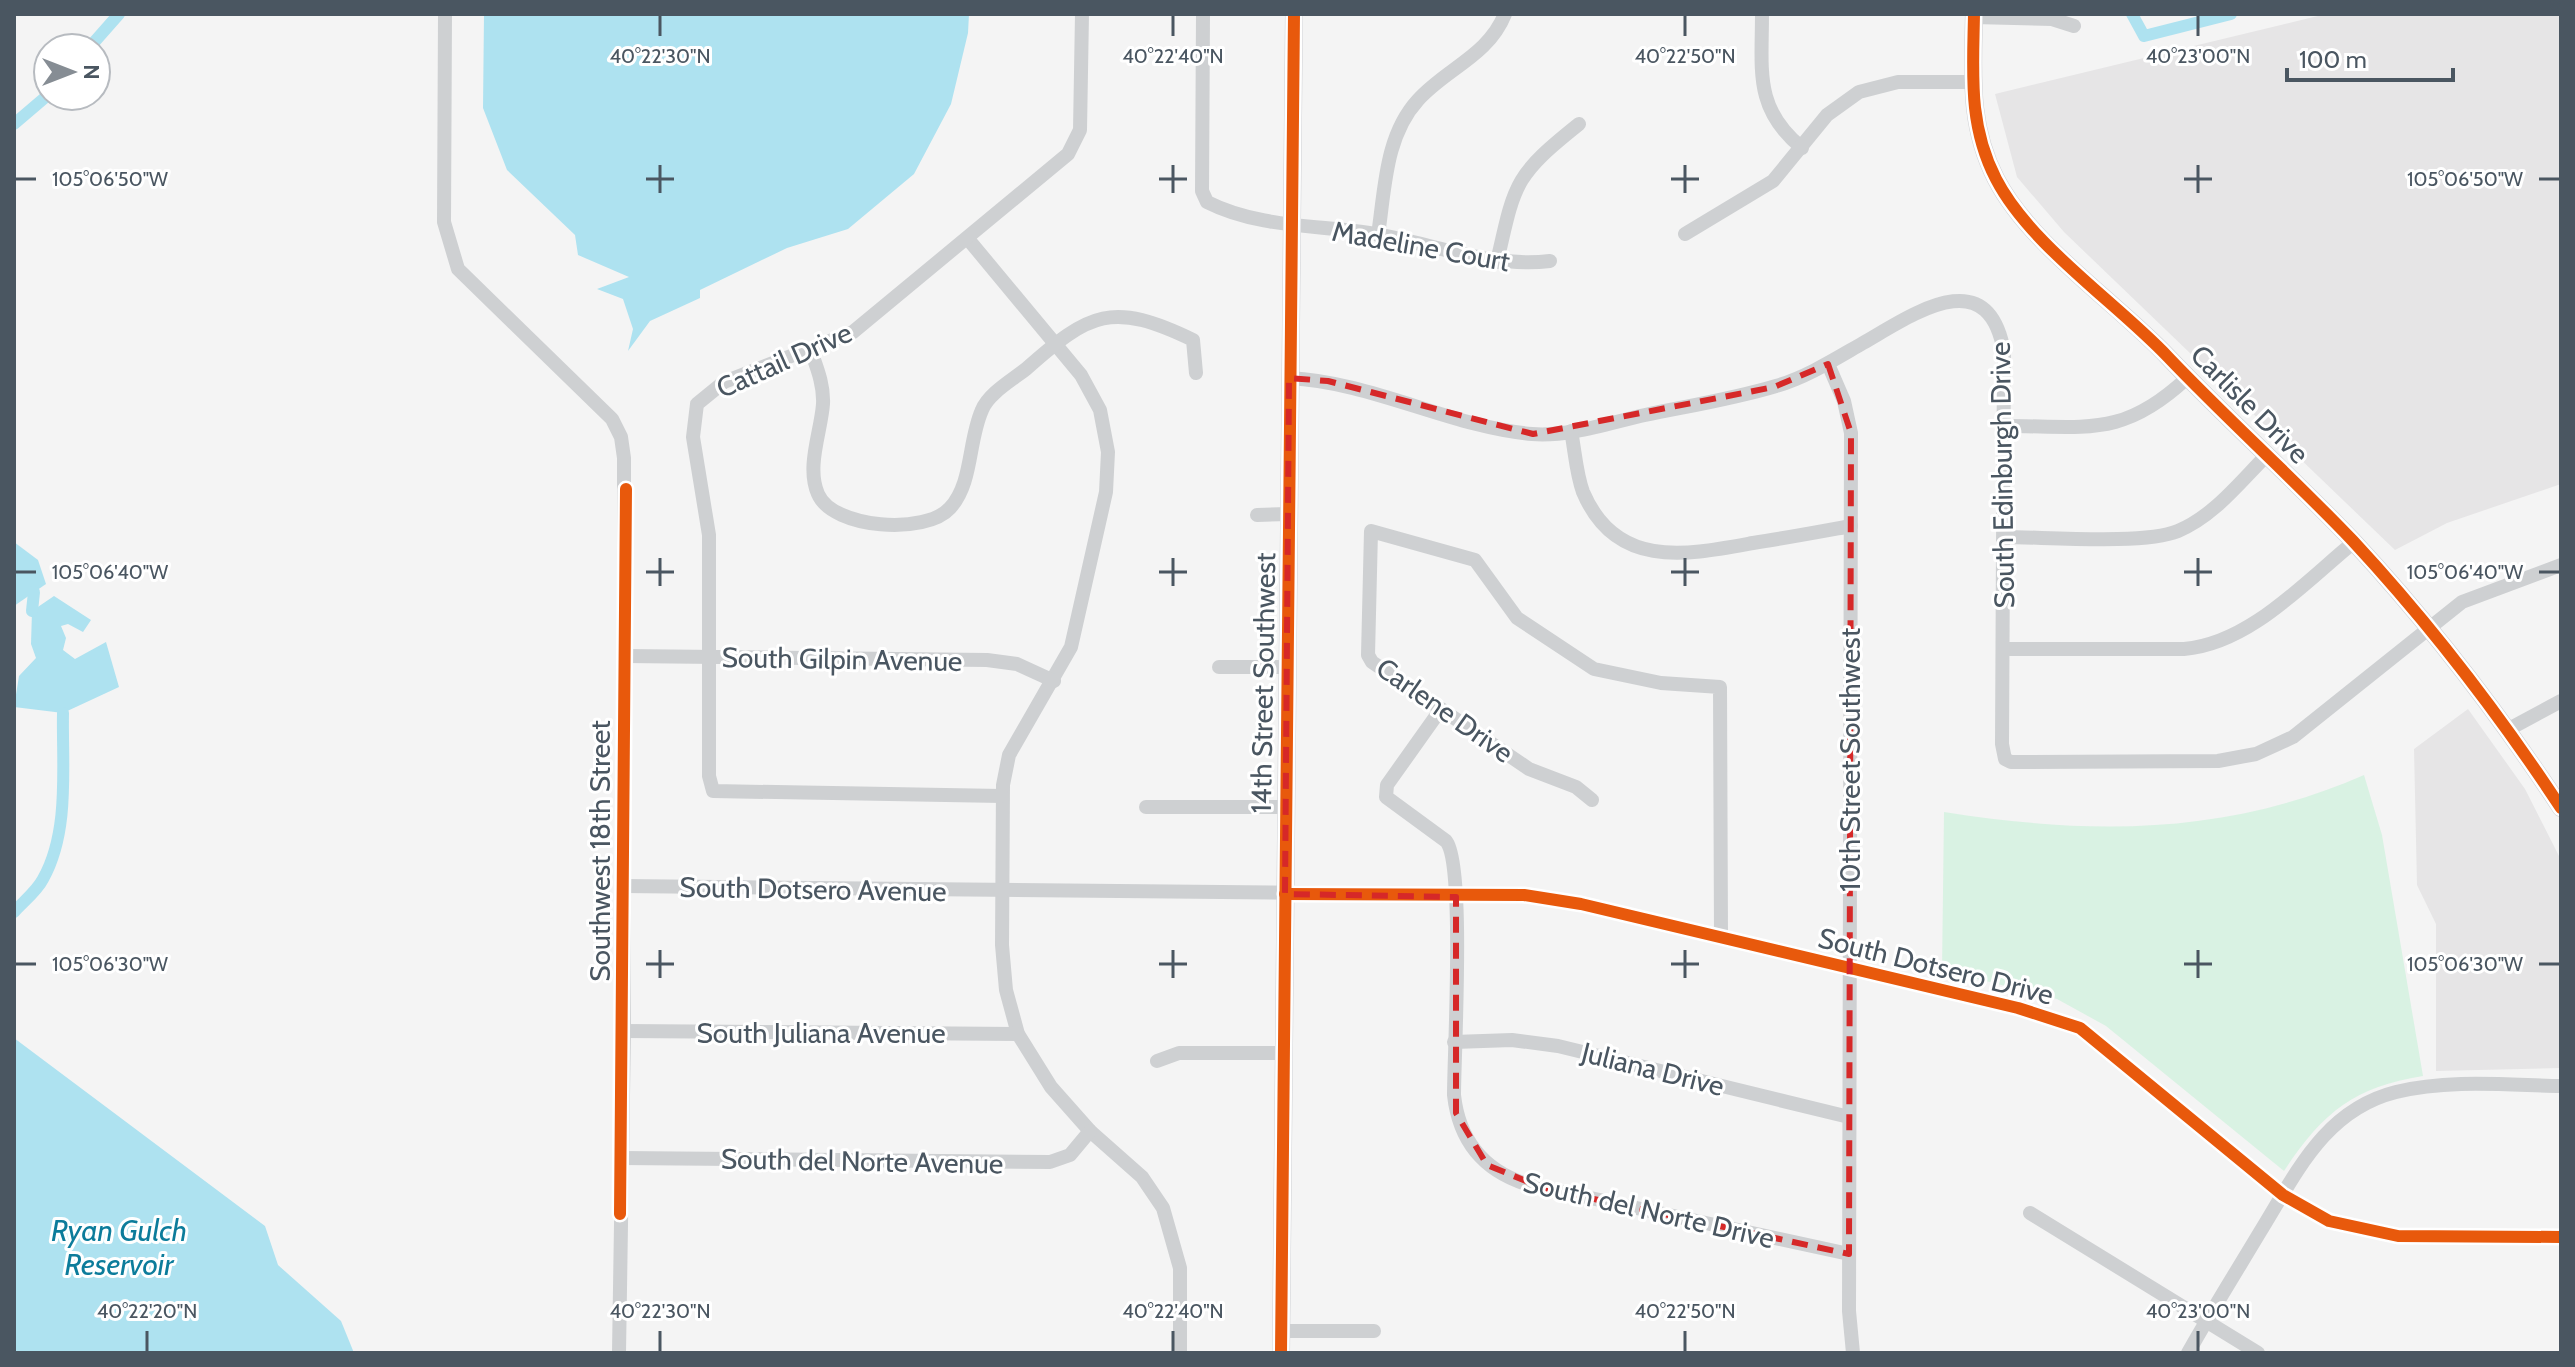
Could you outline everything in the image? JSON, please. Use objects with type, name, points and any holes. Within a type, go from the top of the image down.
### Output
[{"type":"main road","name":"14th Street Southwest","points":[[1281,1353],[1294,14]]},
{"type":"main road","name":"Carlisle Drive","points":[[1974,16],[1972,82],[1978,137],[2008,198],[2040,236],[2354,542],[2428,627],[2509,729],[2561,808]]},
{"type":"street","name":"Southwest 18th Street","points":[[445,14],[444,222],[458,269],[612,419],[621,437],[626,489],[619,1353]]},
{"type":"street","name":"Cattail Drive","points":[[712,657],[709,535],[693,437],[697,404],[724,382],[811,351],[859,328],[1061,161],[1078,139],[1081,119],[1082,14]]},
{"type":"street","name":"Madeline Court","points":[[1203,14],[1203,196],[1218,208],[1291,225],[1378,235],[1497,262],[1550,261]]},
{"type":"street","points":[[1378,235],[1390,155],[1404,118],[1422,96],[1490,42],[1505,14]]},
{"type":"street","points":[[1762,14],[1763,92],[1774,120],[1802,148]]},
{"type":"street","points":[[1974,16],[2052,19],[2074,26]]},
{"type":"street","points":[[1685,234],[1773,181],[1841,102],[1870,88],[1898,82],[1972,82]]},
{"type":"street","points":[[1497,262],[1519,179],[1537,157],[1579,124]]},
{"type":"street","points":[[968,239],[1081,375],[1095,397],[1104,422],[1109,465],[1106,492],[1073,637],[1054,681],[1009,755],[1002,796],[1004,977],[1018,1034],[1051,1087],[1090,1131],[1142,1177],[1163,1208],[1180,1268],[1180,1353]]},
{"type":"street","name":"South Edinburgh Drive","points":[[1289,378],[1328,381],[1533,434],[1571,431],[1774,387],[1828,364],[1926,307],[1954,301],[1978,305],[1990,315],[2001,334],[2006,426],[2002,744],[2008,761],[2218,761],[2256,754],[2293,737],[2428,627],[2477,595],[2561,565]]},
{"type":"street","points":[[811,351],[823,393],[813,474],[821,500],[833,511],[853,521],[917,523],[931,520],[951,507],[962,488],[983,407],[1054,344],[1096,319],[1131,317],[1193,340],[1196,373]]},
{"type":"street","name":"10th Street Southwest","points":[[1828,364],[1844,401],[1851,433],[1849,1254],[1853,1353]]},
{"type":"street","points":[[2006,426],[2112,424],[2150,410],[2187,378]]},
{"type":"street","points":[[1571,431],[1580,482],[1595,512],[1619,536],[1647,551],[1689,555],[1851,526]]},
{"type":"street","points":[[2005,537],[2154,537],[2176,532],[2223,501],[2267,455]]},
{"type":"street","points":[[1257,515],[1288,514]]},
{"type":"street","name":"Carlene Drive","points":[[1592,800],[1576,787],[1529,769],[1370,658],[1369,537],[1374,530],[1475,560],[1517,618],[1594,669],[1661,683],[1717,685],[1722,695],[1721,937]]},
{"type":"street","points":[[2005,649],[2184,649],[2211,645],[2243,632],[2354,542]]},
{"type":"street","name":"South Gilpin Avenue","points":[[625,656],[997,661],[1023,666],[1054,681]]},
{"type":"street","points":[[712,657],[709,776],[711,788],[716,793],[1002,796]]},
{"type":"street","points":[[1219,667],[1287,667]]},
{"type":"street","points":[[2509,729],[2561,701]]},
{"type":"street","name":"South del Norte Drive","points":[[1441,709],[1387,785],[1386,797],[1451,846],[1456,897],[1454,1095],[1460,1126],[1474,1151],[1497,1172],[1543,1188],[1849,1254]]},
{"type":"street","points":[[1146,807],[1285,807]]},
{"type":"street","name":"South Dotsero Avenue","points":[[623,886],[1002,892]]},
{"type":"street","name":"South Dotsero Drive","points":[[1002,892],[1524,895],[1581,904],[2018,1008],[2080,1028],[2283,1195],[2329,1221],[2398,1236],[2561,1237]]},
{"type":"street","name":"South Juliana Avenue","points":[[624,1031],[1018,1034]]},
{"type":"street","name":"Juliana Drive","points":[[1454,1042],[1512,1040],[1558,1046],[1849,1117]]},
{"type":"street","points":[[1157,1061],[1179,1053],[1283,1053]]},
{"type":"street","points":[[2188,1353],[2303,1157],[2351,1112],[2379,1098],[2447,1085],[2561,1086]]},
{"type":"street","name":"South del Norte Avenue","points":[[621,1158],[1050,1162],[1070,1155],[1090,1131]]},
{"type":"street","points":[[2030,1213],[2258,1353]]},
{"type":"street","points":[[1281,1331],[1374,1331]]},
{"type":"highlighted area","points":[[1828,364],[1851,433],[1849,1254],[1543,1188],[1487,1165],[1456,1113],[1456,897],[1285,894],[1289,378],[1328,381],[1533,434],[1774,387]]},
{"type":"shaded area","points":[[2326,14],[2561,14],[2561,484],[2447,523],[2395,550],[2064,232],[2017,177],[1995,94]]},
{"type":"shaded area","points":[[2468,709],[2525,789],[2561,860],[2561,1068],[2436,1071],[2436,924],[2417,885],[2414,749]]},
{"type":"green space","points":[[2364,775],[2382,835],[2423,1076],[2378,1087],[2342,1106],[2312,1133],[2284,1171],[2106,1026],[2057,999],[1942,970],[1944,812],[2052,824],[2157,825],[2209,820],[2260,810]]},
{"type":"water","points":[[484,14],[969,14],[968,33],[951,104],[914,174],[848,229],[787,248],[700,290],[700,298],[650,321],[628,351],[633,329],[623,299],[597,289],[629,277],[578,255],[575,235],[507,170],[483,108]]},
{"type":"water","points":[[14,542],[38,560],[46,584],[14,606]]},
{"type":"water","points":[[54,596],[91,620],[83,632],[68,624],[61,626],[66,638],[63,650],[75,659],[106,642],[119,687],[63,713],[14,707],[19,676],[36,658],[31,644],[32,611]]},
{"type":"water","name":"Ryan Gulch Reservoir","points":[[14,1038],[265,1226],[278,1265],[341,1321],[354,1353],[14,1353]]},
{"type":"waterway","points":[[103,32],[119,14]]},
{"type":"waterway","points":[[2132,14],[2144,36],[2231,14]]},
{"type":"waterway","points":[[14,124],[32,109]]},
{"type":"waterway","points":[[32,611],[34,592]]},
{"type":"waterway","points":[[14,912],[40,883],[52,860],[57,840],[63,798],[63,713]]},
{"type":"cycle path","points":[[1281,1353],[1294,14]]},
{"type":"cycle path","points":[[1974,14],[1976,119],[1987,159],[2011,203],[2052,250],[2147,337],[2353,541],[2463,670],[2561,808]]},
{"type":"cycle path","points":[[620,1214],[626,489]]},
{"type":"cycle path","points":[[1285,894],[1524,895],[1581,904],[2018,1008],[2080,1028],[2283,1195],[2329,1221],[2398,1236],[2561,1237]]}]
